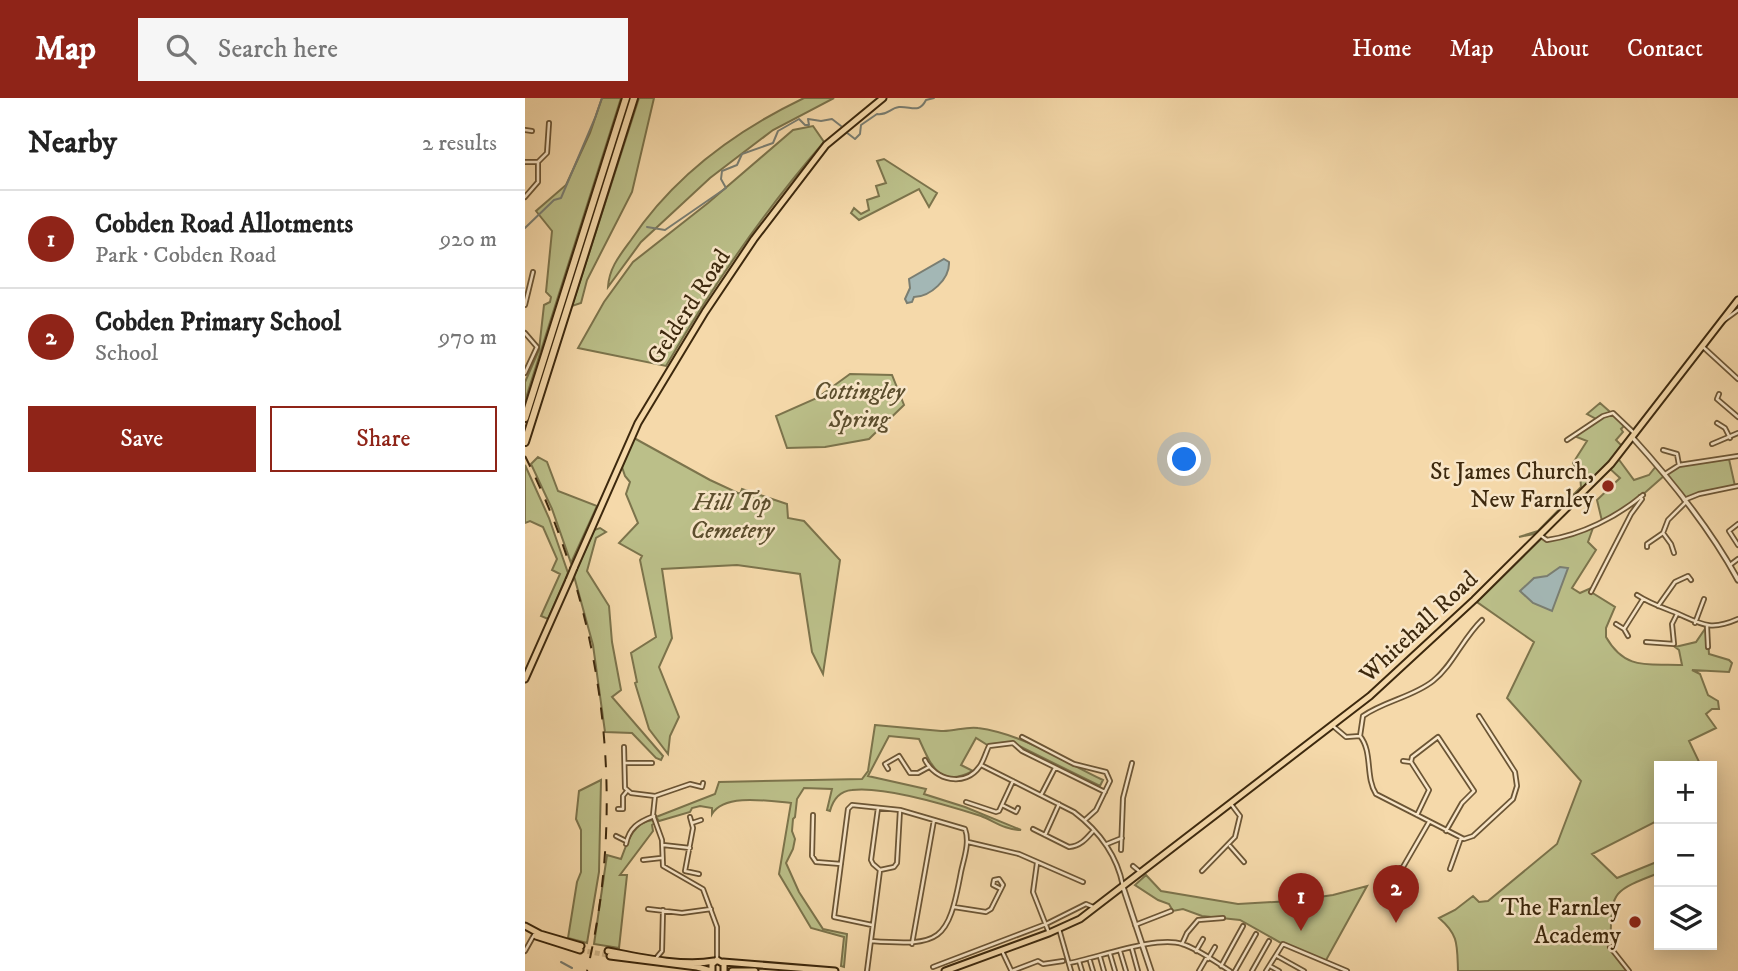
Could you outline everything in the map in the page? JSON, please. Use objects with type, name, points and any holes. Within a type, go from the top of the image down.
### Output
[{"type":"highway","points":[[566,302],[626,98]]},
{"type":"highway","points":[[525,418],[634,98]]},
{"type":"highway","points":[[526,439],[563,311]]},
{"type":"main road","name":"Gelderd Road","points":[[525,678],[638,423],[705,312],[762,228],[826,145],[883,98]]},
{"type":"main road","name":"Whitehall Road","points":[[944,971],[1059,929],[1095,909],[1380,687],[1474,600],[1611,464],[1738,300]]},
{"type":"main road","points":[[525,928],[540,934],[581,948],[534,935],[525,928]]},
{"type":"main road","points":[[718,961],[711,966],[711,971],[608,953],[705,963],[718,961],[835,971]]},
{"type":"main road","points":[[718,961],[724,971]]},
{"type":"main road","points":[[732,971],[755,971]]},
{"type":"street","points":[[525,197],[538,182],[538,162],[548,148],[549,123]]},
{"type":"street","points":[[525,130],[532,131]]},
{"type":"street","points":[[525,162],[538,162]]},
{"type":"street","points":[[525,306],[533,272]]},
{"type":"street","name":"Whitehall Road","points":[[1721,322],[1738,310]]},
{"type":"street","points":[[525,332],[537,346],[525,373]]},
{"type":"street","points":[[1702,346],[1738,379]]},
{"type":"street","points":[[1719,394],[1717,399],[1738,416]]},
{"type":"street","points":[[1567,440],[1603,416],[1613,413],[1665,474],[1738,580]]},
{"type":"street","points":[[1717,423],[1725,428],[1730,438]]},
{"type":"street","points":[[1712,444],[1738,433]]},
{"type":"street","points":[[1663,450],[1677,454],[1679,465]]},
{"type":"street","points":[[1665,474],[1679,465],[1738,456]]},
{"type":"street","points":[[1647,547],[1653,538],[1663,533],[1668,520],[1685,501],[1699,494],[1738,486]]},
{"type":"street","points":[[1540,535],[1546,540],[1562,537],[1618,514],[1642,496],[1613,545],[1591,592]]},
{"type":"street","points":[[1738,524],[1729,531],[1738,545]]},
{"type":"street","points":[[1663,533],[1674,553]]},
{"type":"street","points":[[1730,565],[1738,559]]},
{"type":"street","points":[[1658,606],[1675,582],[1689,576]]},
{"type":"street","points":[[1637,596],[1695,624],[1723,625],[1737,621]]},
{"type":"street","points":[[1624,629],[1643,599]]},
{"type":"street","points":[[1695,624],[1704,599]]},
{"type":"street","points":[[1646,642],[1674,644],[1672,624],[1677,614]]},
{"type":"street","points":[[1479,716],[1515,772],[1517,789],[1513,799],[1473,836],[1461,838],[1446,831],[1377,794],[1372,787],[1365,743],[1360,736],[1363,716],[1435,680],[1469,632],[1482,620]]},
{"type":"street","points":[[1616,624],[1624,629],[1628,636]]},
{"type":"street","points":[[1707,626],[1708,647]]},
{"type":"street","points":[[1332,725],[1346,737],[1360,736]]},
{"type":"street","points":[[1022,737],[1074,764],[1106,772],[1110,781],[1096,810],[1085,820]]},
{"type":"street","points":[[1417,815],[1429,790],[1411,762],[1412,757],[1438,737],[1474,791],[1462,803],[1446,831]]},
{"type":"street","points":[[925,760],[939,776],[956,779],[971,775],[981,765],[989,746],[1013,743],[1022,751],[1105,792]]},
{"type":"street","points":[[618,810],[623,809],[623,796],[627,791],[624,747]]},
{"type":"street","points":[[888,769],[885,764],[899,756],[911,773],[918,773],[929,767]]},
{"type":"street","points":[[1403,761],[1411,762]]},
{"type":"street","points":[[625,763],[652,763]]},
{"type":"street","points":[[1121,850],[1123,799],[1132,763]]},
{"type":"street","points":[[981,765],[1041,794],[1085,820],[1107,844],[1117,865],[1151,971]]},
{"type":"street","points":[[1041,794],[1055,768]]},
{"type":"street","points":[[684,780],[687,786]]},
{"type":"street","points":[[966,802],[996,812],[1013,781]]},
{"type":"street","points":[[627,791],[655,796],[690,784],[702,787],[703,783]]},
{"type":"street","points":[[655,796],[654,816],[663,845],[665,869],[703,889],[718,932],[718,961]]},
{"type":"street","points":[[1045,835],[1059,804]]},
{"type":"street","points":[[1202,871],[1235,837],[1240,816],[1231,804]]},
{"type":"street","points":[[871,941],[912,944],[923,942],[938,934],[949,922],[967,842],[965,829],[900,810],[852,805],[848,809],[834,917],[872,925]]},
{"type":"street","points":[[1002,805],[1016,811]]},
{"type":"street","points":[[878,807],[871,860],[880,870]]},
{"type":"street","points":[[880,870],[897,863],[900,810]]},
{"type":"street","points":[[813,815],[812,856],[816,862],[841,864]]},
{"type":"street","points":[[616,836],[626,842],[633,827],[654,816]]},
{"type":"street","points":[[690,817],[693,828],[685,871],[699,874]]},
{"type":"street","points":[[912,944],[934,819]]},
{"type":"street","points":[[692,823],[701,820]]},
{"type":"street","points":[[1394,870],[1403,867],[1429,822]]},
{"type":"street","points":[[1033,829],[1069,846],[1076,846],[1094,830]]},
{"type":"street","points":[[1107,844],[1122,838]]},
{"type":"street","points":[[1450,869],[1461,838]]},
{"type":"street","points":[[967,842],[1019,854],[1083,882]]},
{"type":"street","points":[[663,845],[690,848]]},
{"type":"street","points":[[1229,845],[1244,862]]},
{"type":"street","points":[[643,860],[662,858]]},
{"type":"street","points":[[1038,861],[1033,892],[1049,933]]},
{"type":"street","points":[[1133,866],[1142,873]]},
{"type":"street","points":[[867,971],[880,870]]},
{"type":"street","points":[[954,907],[986,912],[991,909],[999,888]]},
{"type":"street","name":"Whitehall Road","points":[[933,967],[1046,924],[1086,904],[1095,909]]},
{"type":"street","points":[[647,909],[682,913],[711,909]]},
{"type":"street","points":[[655,958],[662,951],[663,910]]},
{"type":"street","points":[[1135,925],[1171,911]]},
{"type":"street","points":[[1182,944],[1193,924],[1202,918],[1223,918]]},
{"type":"street","points":[[1221,966],[1243,926]]},
{"type":"street","points":[[1059,929],[1071,971]]},
{"type":"street","points":[[1069,963],[1160,942],[1182,944],[1233,971],[1256,933]]},
{"type":"street","points":[[525,951],[534,935]]},
{"type":"street","points":[[1012,937],[1015,946]]},
{"type":"street","points":[[1196,951],[1203,939]]},
{"type":"street","points":[[1252,971],[1269,941]]},
{"type":"street","points":[[992,944],[1011,971],[1038,961]]},
{"type":"street","points":[[1266,971],[1283,944],[1347,971]]},
{"type":"street","points":[[1199,971],[1215,947]]},
{"type":"street","points":[[1610,947],[1629,971]]},
{"type":"street","points":[[1132,948],[1138,971]]},
{"type":"street","points":[[1120,951],[1126,971]]},
{"type":"street","points":[[1110,954],[1115,971]]},
{"type":"street","points":[[1036,955],[1038,961],[1043,964],[1063,961]]},
{"type":"street","points":[[1276,955],[1304,971]]},
{"type":"street","points":[[1100,957],[1104,971]]},
{"type":"street","points":[[1090,959],[1093,971]]},
{"type":"street","points":[[1079,961],[1081,971]]},
{"type":"street","name":"Whitehall Road","points":[[940,965],[944,971]]},
{"type":"street","points":[[1270,966],[1279,971]]},
{"type":"green space","points":[[602,98],[621,98],[525,401],[525,382],[539,350],[544,305],[550,302],[551,297],[546,292],[552,231],[536,211],[566,185],[590,133]]},
{"type":"green space","points":[[639,98],[654,98],[632,192],[587,280],[581,303],[572,306]]},
{"type":"green space","points":[[804,98],[834,98],[773,130],[710,178],[641,242],[608,287],[613,268],[623,251],[648,217],[686,176],[754,125]]},
{"type":"green space","points":[[813,126],[824,142],[780,195],[740,250],[666,366],[578,348],[604,302],[633,262],[708,203],[793,130]]},
{"type":"green space","points":[[884,159],[937,193],[929,207],[919,189],[859,220],[851,213],[854,208],[861,214],[869,210],[867,200],[879,196],[876,186],[886,183],[877,161]]},
{"type":"green space","name":"Cottingley Spring","points":[[850,374],[892,375],[904,405],[869,439],[825,447],[787,448],[776,416],[817,398]]},
{"type":"green space","points":[[1600,403],[1625,425],[1616,440],[1622,446],[1608,464],[1539,533],[1519,537],[1538,531],[1581,487],[1580,475],[1573,463],[1587,441],[1574,436],[1596,419],[1587,414]]},
{"type":"green space","name":"Hill Top Cemetery","points":[[634,438],[740,494],[742,489],[787,504],[788,518],[804,521],[840,560],[823,674],[812,652],[800,574],[737,565],[662,569],[672,638],[659,667],[679,717],[670,736],[668,754],[649,729],[635,683],[637,682],[631,653],[656,637],[640,560],[642,556],[619,543],[638,523],[626,494],[630,482],[622,467]]},
{"type":"green space","points":[[538,457],[547,462],[558,491],[597,506],[571,563],[552,509],[531,464]]},
{"type":"green space","points":[[1617,457],[1634,480],[1649,475],[1657,465],[1665,474],[1679,465],[1729,459],[1735,486],[1684,500],[1665,475],[1631,505],[1602,521],[1597,500],[1620,478],[1608,467]]},
{"type":"green space","points":[[525,465],[549,518],[568,573],[548,619],[541,616],[560,574],[552,570],[557,559],[543,527],[530,521],[525,523]]},
{"type":"green space","points":[[1594,525],[1588,542],[1596,550],[1572,588],[1580,593],[1591,588],[1591,592],[1615,607],[1606,628],[1606,637],[1622,656],[1639,663],[1682,665],[1679,650],[1675,647],[1696,642],[1707,626],[1709,654],[1732,663],[1729,672],[1692,670],[1700,674],[1708,695],[1718,701],[1719,709],[1712,709],[1706,714],[1716,728],[1689,741],[1699,761],[1654,761],[1654,823],[1592,854],[1617,878],[1654,863],[1654,875],[1629,885],[1616,897],[1613,905],[1610,947],[1629,971],[1458,971],[1454,935],[1439,918],[1473,896],[1479,902],[1488,901],[1557,844],[1581,781],[1507,698],[1534,642],[1477,602],[1543,537],[1555,538]]},
{"type":"green space","points":[[600,528],[606,532],[596,538],[587,571],[609,606],[612,642],[621,690],[612,697],[663,756],[661,760],[632,733],[605,732],[593,645],[574,576],[594,530]]},
{"type":"green space","points":[[875,725],[941,731],[973,728],[995,731],[1027,742],[1103,780],[1100,786],[1013,743],[989,746],[976,738],[961,765],[973,771],[961,776],[944,776],[932,765],[919,739],[889,736],[868,776],[926,789],[924,794],[1021,830],[1005,827],[981,816],[935,802],[881,791],[844,792],[835,800],[830,811],[827,810],[832,789],[804,788],[797,799],[792,831],[795,839],[786,863],[799,892],[823,929],[847,934],[844,967],[841,966],[844,937],[811,928],[779,874],[791,803],[736,801],[718,807],[712,814],[712,808],[700,806],[692,808],[690,812],[659,821],[656,817],[715,794],[719,782],[862,779],[868,771]]},
{"type":"green space","points":[[601,780],[599,872],[587,943],[568,938],[581,872],[581,830],[576,819],[579,791]]},
{"type":"green space","points":[[653,820],[653,831],[620,875],[627,875],[619,948],[594,944],[607,855],[621,859],[628,840],[636,829]]},
{"type":"green space","points":[[1146,875],[1161,891],[1238,904],[1291,901],[1333,895],[1367,886],[1325,962],[1283,944],[1240,920],[1202,916],[1183,909],[1173,911],[1169,904],[1135,885]]},
{"type":"shaded area","points":[[944,259],[949,262],[943,281],[926,294],[914,297],[912,302],[907,303],[905,299],[910,288],[909,279]]},
{"type":"shaded area","points":[[1560,567],[1568,568],[1552,611],[1533,603],[1520,591],[1534,578],[1547,576]]},
{"type":"waterway","points":[[525,228],[554,200],[561,198],[602,98]]},
{"type":"waterway","points":[[846,132],[855,139],[860,134],[861,125],[877,114],[899,107],[918,108],[926,100],[934,98]]},
{"type":"waterway","points":[[647,227],[665,230],[726,188],[721,179],[722,171],[737,165],[742,154],[773,143],[778,131],[799,119],[805,125],[809,125],[808,119],[832,119],[841,126]]},
{"type":"waterway","points":[[561,962],[572,968]]},
{"type":"tunnel","points":[[580,950],[607,955]]},
{"type":"railway","points":[[525,456],[552,516],[574,578],[590,643],[601,708],[606,774],[606,841],[599,906],[587,971]]},
{"type":"place","name":"St James Church, New Farnley","points":[[1608,486]]},
{"type":"place","name":"The Farnley Academy","points":[[1635,922]]},
{"type":"place","name":"Cobden Primary School","points":[[1396,923]]},
{"type":"place","name":"Cobden Road Allotments","points":[[1301,931]]}]
